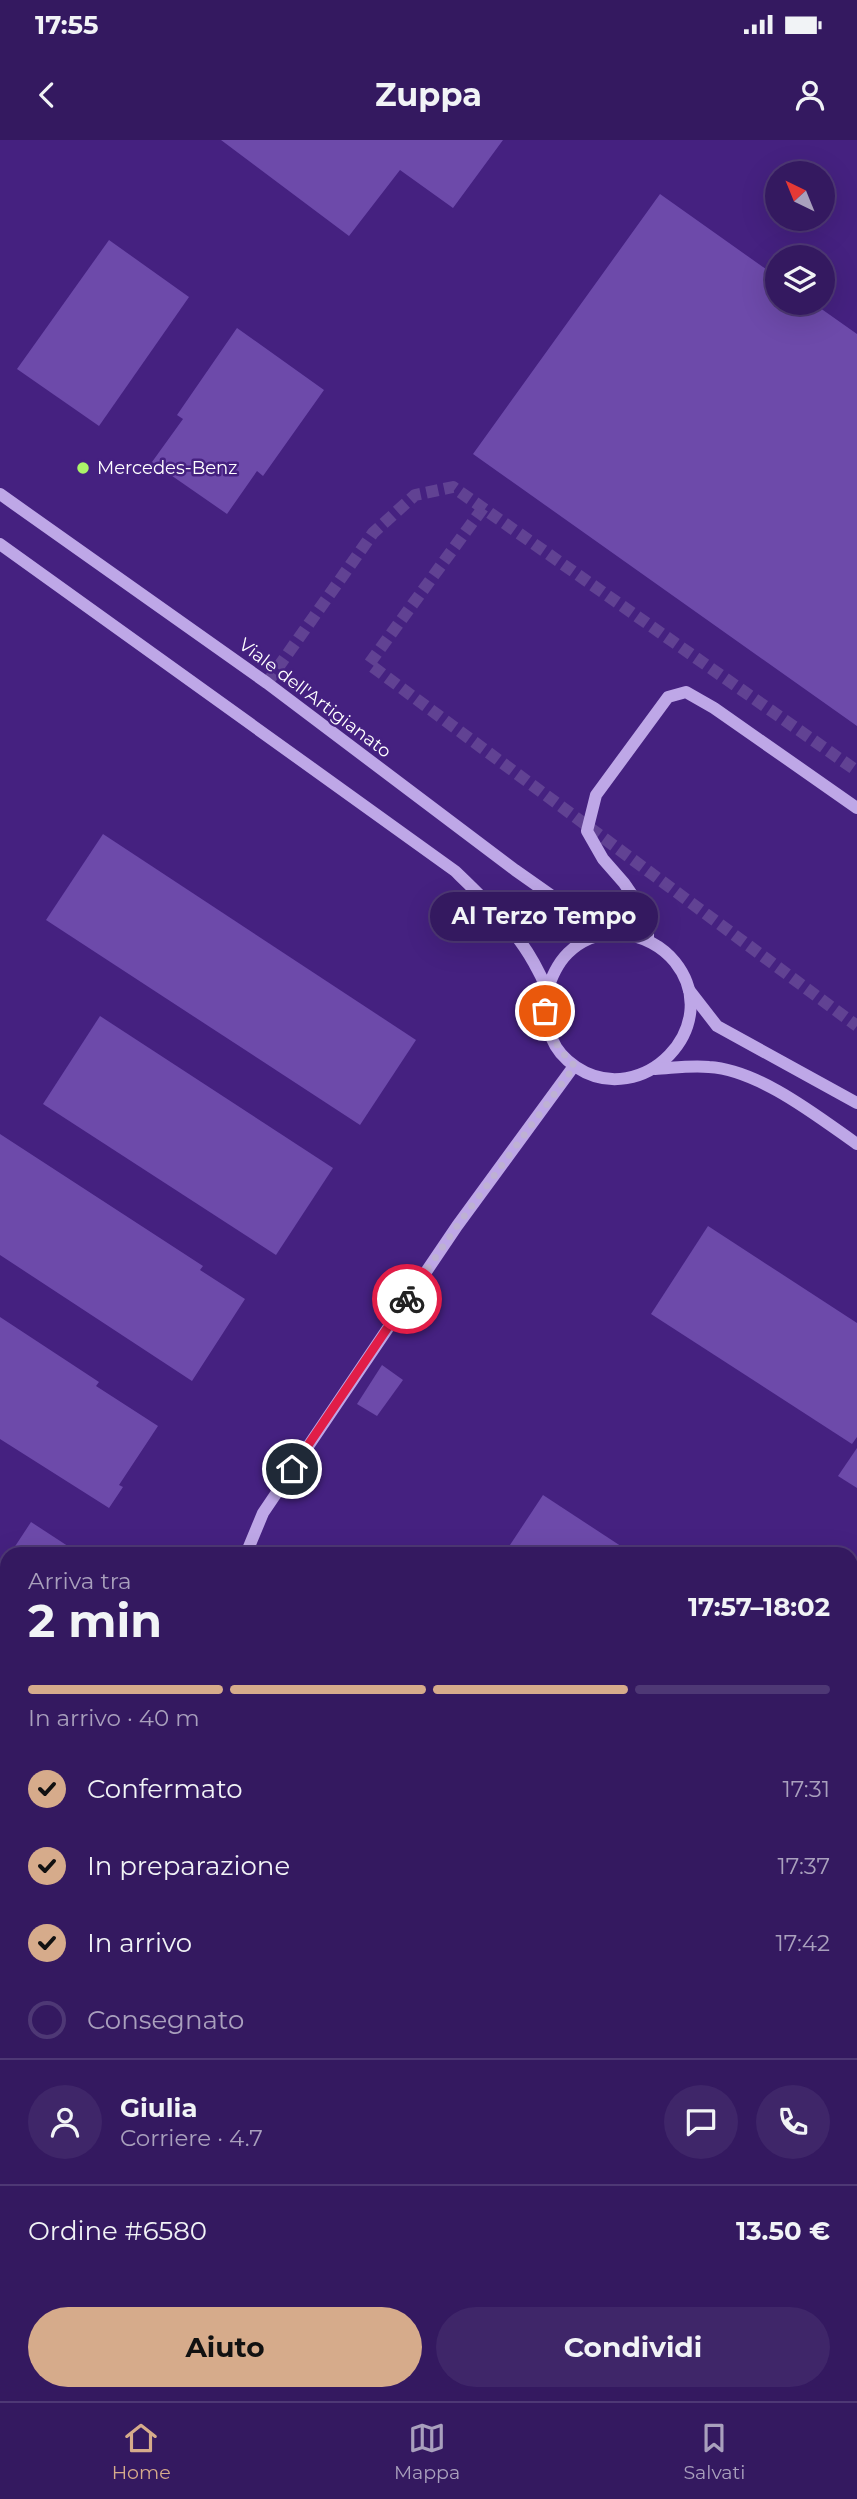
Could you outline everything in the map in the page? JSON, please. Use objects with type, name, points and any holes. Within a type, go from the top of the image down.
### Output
[{"type":"street","name":"Viale dell'Artigianato","points":[[0,494],[267,683],[515,870],[606,934],[627,934],[648,940],[667,952],[681,969],[689,990],[717,1026],[857,1103]]},
{"type":"street","points":[[0,544],[455,871],[500,915],[533,961],[547,990]]},
{"type":"street","points":[[648,940],[648,918],[624,883],[603,859],[587,831],[596,795],[668,697],[686,692],[714,708],[857,808]]},
{"type":"street","points":[[606,934],[586,941],[568,953],[555,970],[547,990],[545,1011],[549,1032],[559,1051],[575,1066],[610,1079],[628,1079],[655,1069],[711,1066],[757,1081],[804,1107],[857,1144]]},
{"type":"street","points":[[655,1069],[676,1051],[685,1034],[690,1012],[689,990]]},
{"type":"street","points":[[249,1547],[262,1513],[457,1226],[575,1066]]},
{"type":"building","points":[[221,140],[503,140],[453,208],[400,170],[349,236]]},
{"type":"building","points":[[660,194],[765,268],[765,315],[830,315],[857,334],[857,726],[473,454]]},
{"type":"building","points":[[109,240],[189,297],[99,426],[17,369]]},
{"type":"building","points":[[237,328],[324,390],[263,476],[257,471],[227,514],[152,462],[183,419],[177,415]]},
{"type":"building","points":[[103,834],[416,1040],[360,1125],[46,920]]},
{"type":"building","points":[[100,1016],[333,1168],[276,1255],[43,1104]]},
{"type":"building","points":[[0,1134],[203,1266],[200,1270],[245,1299],[192,1381],[0,1255]]},
{"type":"building","points":[[708,1226],[857,1323],[857,1437],[852,1444],[651,1314]]},
{"type":"building","points":[[0,1317],[99,1382],[96,1386],[158,1426],[119,1485],[123,1487],[109,1508],[0,1439]]},
{"type":"building","points":[[382,1365],[403,1380],[377,1416],[357,1404]]},
{"type":"building","points":[[857,1448],[857,1488],[838,1476]]},
{"type":"building","points":[[543,1495],[622,1547],[509,1547]]},
{"type":"building","points":[[31,1522],[69,1547],[15,1547]]},
{"type":"tunnel","points":[[267,683],[373,533],[415,495],[453,487],[857,771]]},
{"type":"tunnel","points":[[483,508],[369,664],[857,1026]]},
{"type":"way so far","points":[[407,1299],[457,1226],[575,1066],[559,1051],[549,1032],[545,1011]]},
{"type":"place","name":"Mercedes-Benz","points":[[83,468]]},
{"type":"place","name":"Al Terzo Tempo","points":[[545,1011]]},
{"type":"route","points":[[292,1469],[407,1299]]}]
